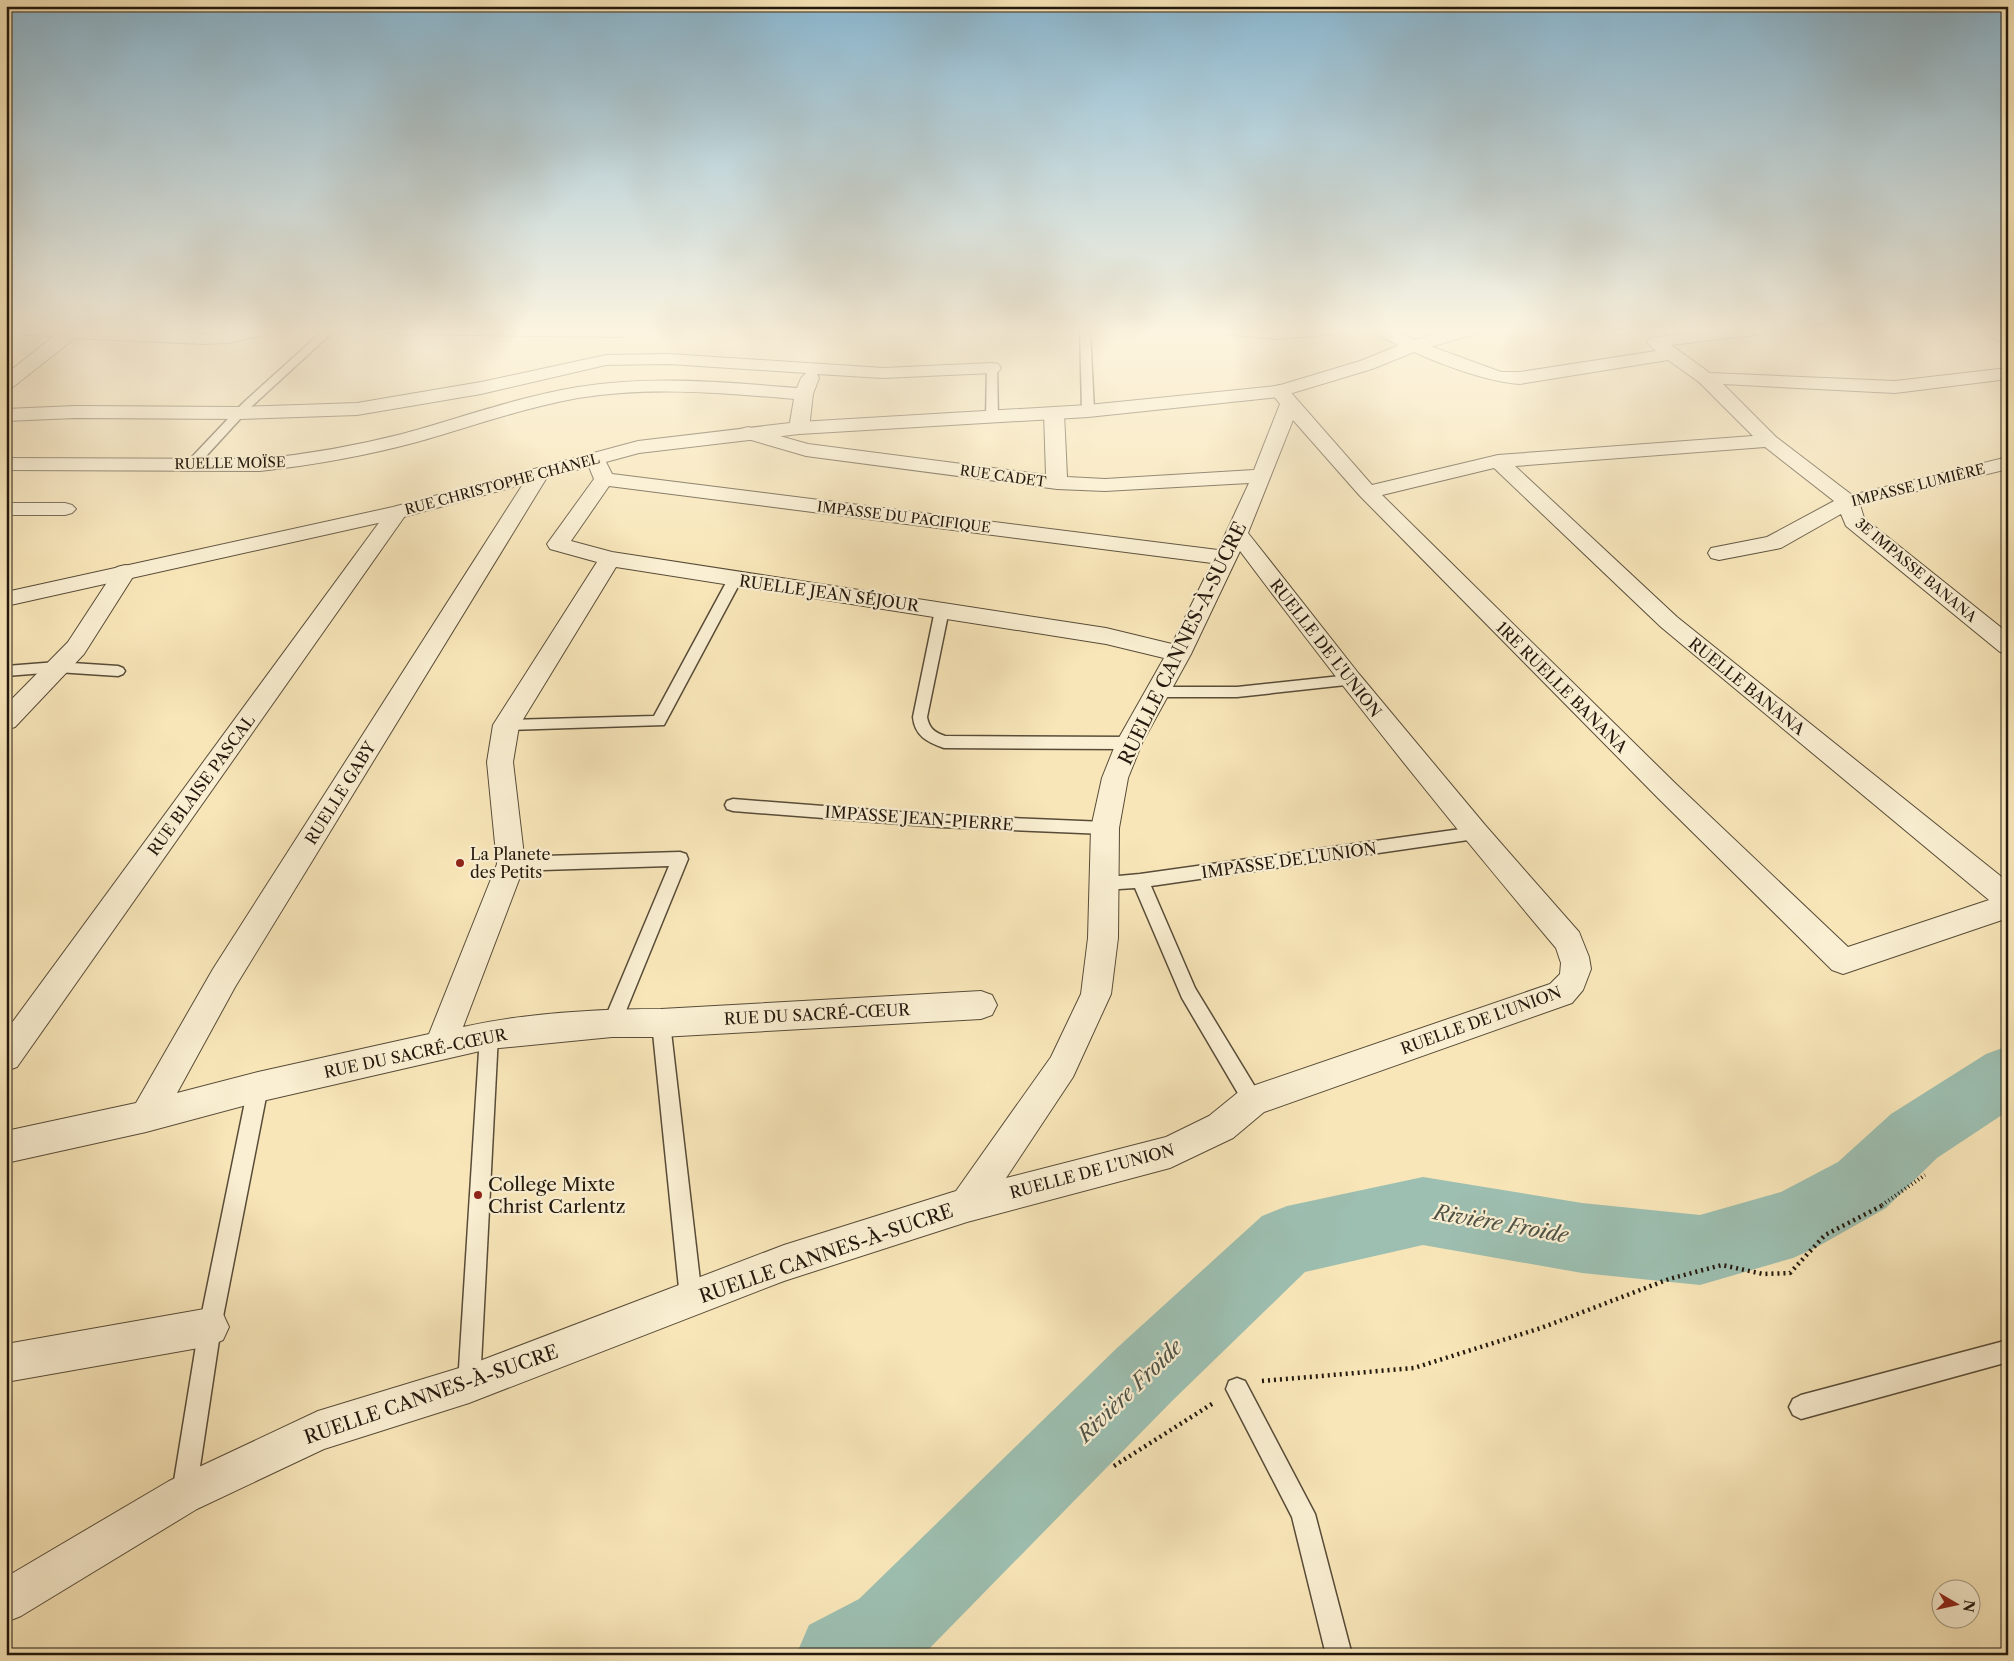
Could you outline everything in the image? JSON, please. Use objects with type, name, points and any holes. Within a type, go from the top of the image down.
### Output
[{"type":"street","points":[[6,414],[75,412],[240,413],[357,409],[372,407]]},
{"type":"street","name":"RUELLE MOÏSE","points":[[6,464],[193,463],[260,465],[301,461],[410,438],[520,407]]},
{"type":"street","points":[[799,428],[802,407]]},
{"type":"street","name":"RUE CHRISTOPHE CHANEL","points":[[6,598],[396,514],[638,447],[799,428],[919,420],[992,418],[1156,407]]},
{"type":"street","name":"RUELLE CANNES-À-SUCRE","points":[[6,1601],[183,1496],[318,1431],[469,1384],[784,1263],[967,1205],[1062,1067],[1096,994],[1103,938],[1105,828],[1115,778],[1129,744],[1179,654],[1232,545],[1262,476],[1282,407]]},
{"type":"street","name":"1RE RUELLE BANANA","points":[[1292,407],[1367,492],[1667,791],[1843,961],[2008,906]]},
{"type":"street","name":"3E IMPASSE BANANA","points":[[1735,407],[1769,441],[1848,502],[1854,521],[2007,645]]},
{"type":"street","points":[[1054,413],[1057,483]]},
{"type":"street","name":"RUE CADET","points":[[748,433],[806,450],[1057,483],[1105,485],[1262,476]]},
{"type":"street","points":[[1367,492],[1498,460],[1769,441]]},
{"type":"street","points":[[595,458],[604,479]]},
{"type":"street","name":"RUELLE BANANA","points":[[1498,460],[1668,622],[2008,899]]},
{"type":"street","name":"IMPASSE LUMIÈRE","points":[[1719,553],[1773,543],[1848,502],[2008,463]]},
{"type":"street","name":"RUELLE GABY","points":[[146,1116],[224,978],[539,474]]},
{"type":"street","name":"IMPASSE DU PACIFIQUE","points":[[604,479],[1232,545]]},
{"type":"street","name":"RUELLE JEAN SÉJOUR","points":[[604,479],[558,544],[610,559],[1106,636],[1179,654]]},
{"type":"street","points":[[6,509],[65,509]]},
{"type":"street","name":"RUE BLAISE PASCAL","points":[[6,1057],[396,514]]},
{"type":"street","name":"RUELLE DE L'UNION","points":[[967,1205],[1170,1152],[1221,1127],[1253,1101],[1561,994],[1572,984],[1577,973],[1576,960],[1568,941],[1475,833],[1350,680],[1232,545]]},
{"type":"street","points":[[440,1046],[511,864],[500,762],[506,725],[610,559]]},
{"type":"street","points":[[6,721],[76,648],[125,572]]},
{"type":"street","name":"RUE DU SACRÉ-CŒUR","points":[[6,1147],[146,1116],[258,1087],[489,1035],[612,1023],[661,1023],[981,1005]]},
{"type":"street","points":[[6,1363],[210,1327]]},
{"type":"lane","points":[[193,463],[247,407]]},
{"type":"lane","points":[[992,407],[992,418]]},
{"type":"lane","points":[[1088,407],[1088,411]]},
{"type":"lane","points":[[506,725],[659,721],[735,579]]},
{"type":"lane","points":[[942,610],[920,717],[920,727],[925,734],[944,742],[1129,744]]},
{"type":"lane","points":[[6,671],[57,667],[118,670]]},
{"type":"lane","points":[[1158,692],[1237,692],[1350,680]]},
{"type":"lane","name":"IMPASSE JEAN-PIERRE","points":[[733,805],[940,821],[1105,828]]},
{"type":"lane","name":"IMPASSE DE L'UNION","points":[[1103,884],[1140,881],[1475,833]]},
{"type":"lane","points":[[511,864],[680,859],[612,1023]]},
{"type":"lane","points":[[1140,881],[1188,992],[1253,1101]]},
{"type":"lane","points":[[661,1023],[691,1298]]},
{"type":"lane","points":[[469,1384],[489,1035]]},
{"type":"lane","points":[[183,1496],[210,1327],[258,1087]]},
{"type":"lane","points":[[1801,1407],[2008,1351]]},
{"type":"lane","points":[[1237,1389],[1302,1514],[1339,1655]]},
{"type":"path","points":[[1114,1466],[1237,1389],[1266,1379],[1414,1368],[1541,1328],[1669,1278],[1722,1265],[1763,1274],[1790,1273],[1826,1235],[1888,1202],[1925,1175]]},
{"type":"waterway","name":"Rivière Froide","points":[[839,1655],[889,1629],[1145,1374],[1287,1241],[1423,1211],[1582,1238],[1700,1250],[1793,1223],[1862,1185],[1914,1136],[2008,1075]]},
{"type":"place","name":"La Planete des Petits","points":[[460,863]]},
{"type":"place","name":"College Mixte Christ Carlentz","points":[[478,1195]]}]
